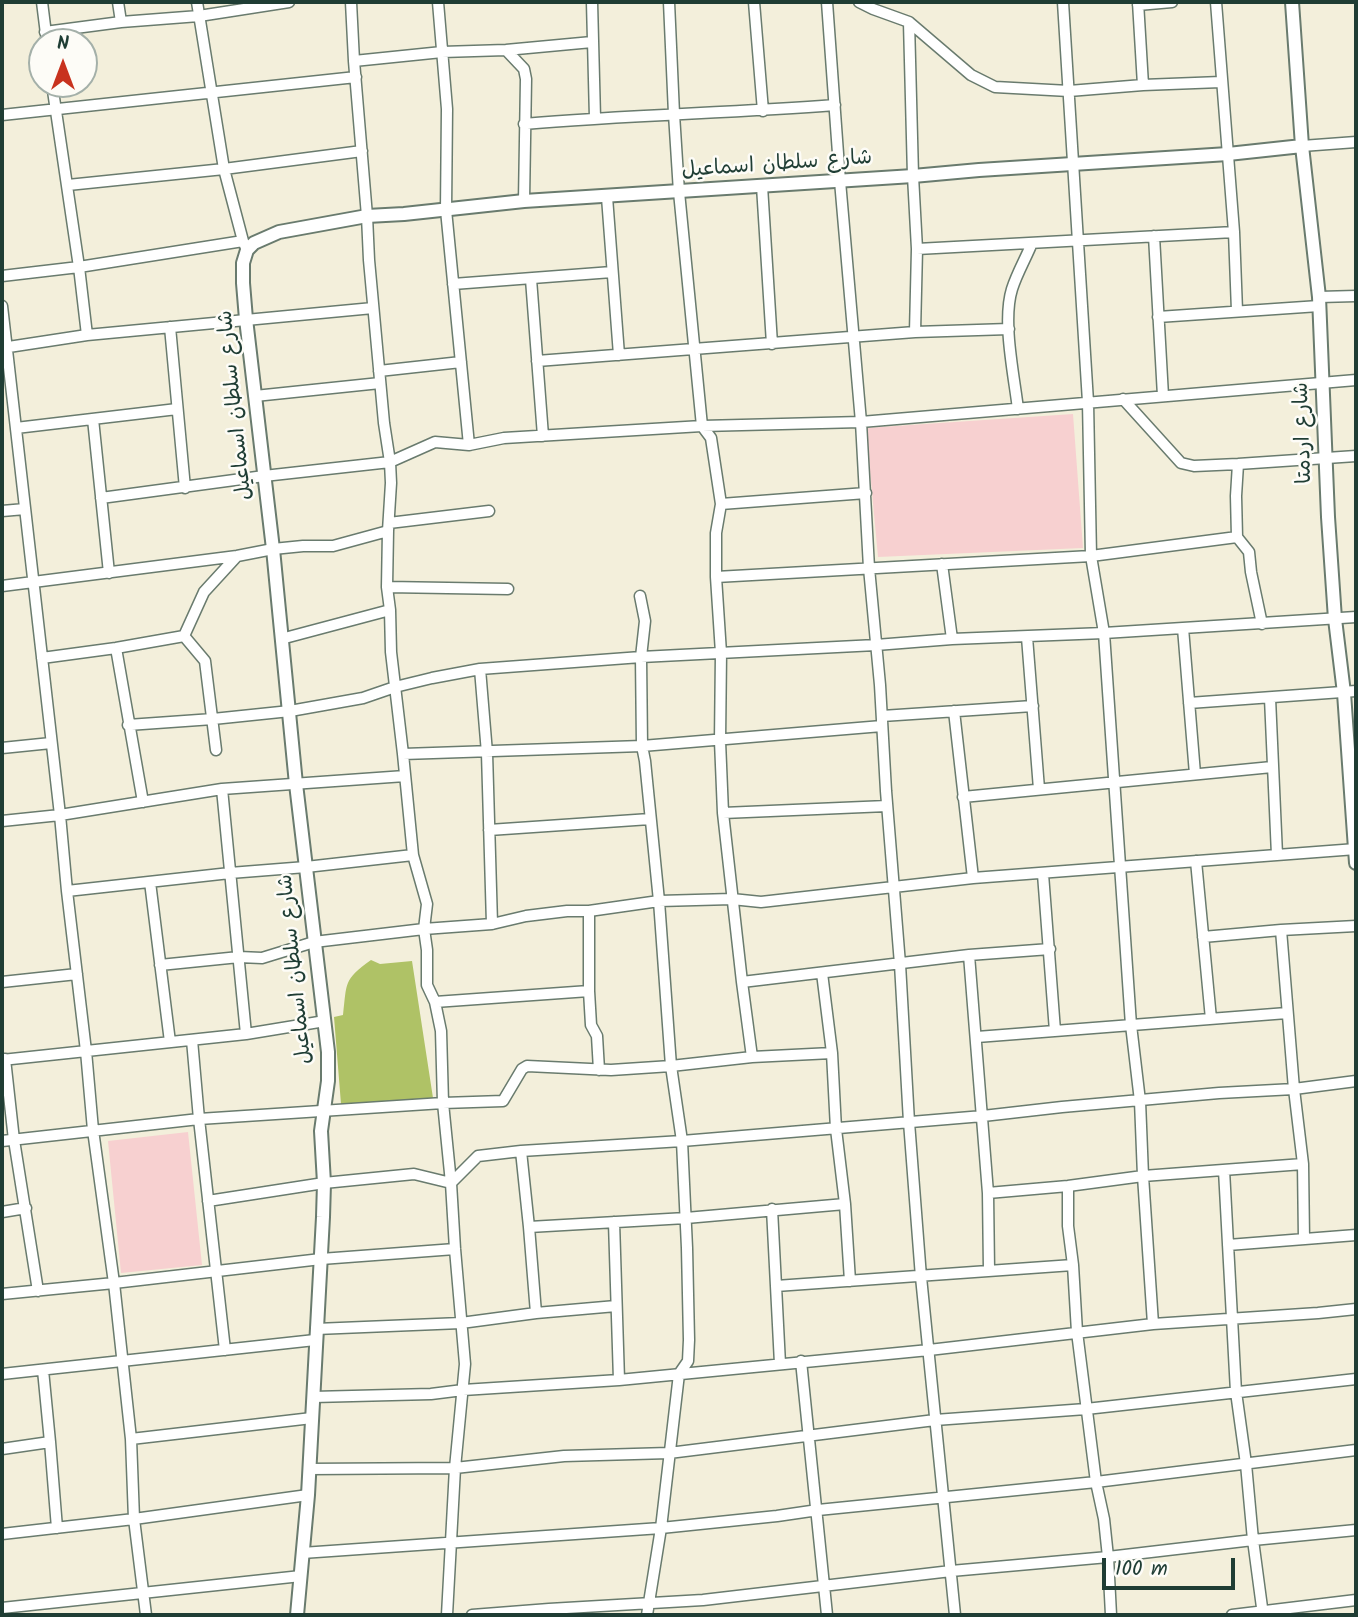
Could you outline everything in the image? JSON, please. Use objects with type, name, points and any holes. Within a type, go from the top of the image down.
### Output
[{"type":"street","points":[[41,2],[45,28]]},
{"type":"street","points":[[118,2],[121,22]]},
{"type":"street","points":[[2,276],[245,246],[224,169],[197,2]]},
{"type":"street","points":[[91,28],[121,22],[199,16],[289,2]]},
{"type":"street","points":[[351,2],[368,216],[369,261],[390,463],[387,587],[391,652],[413,855],[427,904],[424,929],[427,985],[435,1002],[441,1031],[443,1103],[465,1364],[455,1468],[447,1615]]},
{"type":"street","points":[[438,2],[447,109],[446,210],[469,445]]},
{"type":"street","points":[[592,2],[595,118]]},
{"type":"street","points":[[669,2],[679,192],[702,426],[711,438],[721,504],[716,533],[716,577],[721,653],[723,813],[752,1057]]},
{"type":"street","points":[[754,2],[763,111]]},
{"type":"street","points":[[827,2],[861,422],[869,568],[921,1277],[956,1615]]},
{"type":"street","points":[[859,2],[909,22],[971,75],[995,87],[1069,91],[1222,82]]},
{"type":"street","points":[[1063,2],[1088,402],[1091,556],[1104,634],[1131,1025],[1140,1101],[1153,1324]]},
{"type":"street","points":[[1143,85],[1138,3],[1172,2]]},
{"type":"street","points":[[1216,2],[1234,232],[1237,311]]},
{"type":"street","name":"شارع اردمتا","points":[[1292,2],[1302,146],[1319,302],[1335,618],[1350,692],[1356,863]]},
{"type":"street","points":[[909,22],[913,176],[918,249],[915,332]]},
{"type":"street","points":[[354,61],[592,42]]},
{"type":"street","points":[[506,50],[524,69],[524,201]]},
{"type":"street","points":[[2,115],[356,77]]},
{"type":"street","points":[[54,98],[87,335]]},
{"type":"street","points":[[524,124],[835,105]]},
{"type":"street","points":[[1302,146],[1356,142]]},
{"type":"street","name":"شارع سلطان اسماعيل","points":[[297,1615],[308,1495],[324,1183],[321,1131],[328,1074],[246,319],[243,283],[245,246],[279,232],[368,216],[524,201],[1228,154],[1302,146]]},
{"type":"street","points":[[68,185],[362,151]]},
{"type":"street","points":[[762,186],[772,344]]},
{"type":"street","points":[[607,197],[619,355]]},
{"type":"street","points":[[918,249],[1234,232]]},
{"type":"street","points":[[1154,236],[1163,396]]},
{"type":"street","points":[[1018,409],[1009,305],[1012,289],[1032,243]]},
{"type":"street","points":[[453,284],[612,272]]},
{"type":"street","points":[[531,279],[543,436]]},
{"type":"street","points":[[1158,317],[1237,311],[1356,296]]},
{"type":"street","points":[[2,306],[4,348],[16,428],[93,1130],[114,1283],[131,1439],[134,1520],[146,1615]]},
{"type":"street","points":[[4,348],[87,335],[373,308]]},
{"type":"street","points":[[170,327],[185,488]]},
{"type":"street","points":[[537,361],[915,332],[1009,329]]},
{"type":"street","points":[[379,371],[461,362]]},
{"type":"street","points":[[101,498],[264,476],[390,463],[435,442],[469,445],[504,438],[702,426],[861,422],[1356,380]]},
{"type":"street","points":[[255,396],[380,383]]},
{"type":"street","points":[[1123,399],[1181,463],[1194,466],[1356,456]]},
{"type":"street","points":[[16,428],[177,409]]},
{"type":"street","points":[[93,419],[109,573]]},
{"type":"street","points":[[1238,464],[1237,537],[1249,552],[1262,624]]},
{"type":"street","points":[[721,504],[866,493]]},
{"type":"street","points":[[2,511],[25,509]]},
{"type":"street","points":[[2,586],[273,549],[333,546],[389,527],[489,511]]},
{"type":"street","points":[[716,577],[1091,556],[1237,537]]},
{"type":"street","points":[[184,636],[204,592],[237,556]]},
{"type":"street","points":[[942,564],[952,639]]},
{"type":"street","points":[[387,587],[508,589]]},
{"type":"street","points":[[639,596],[645,621],[641,657],[642,746],[659,901],[671,1066],[682,1141],[688,1361],[679,1374],[661,1528],[647,1615]]},
{"type":"street","points":[[281,639],[390,610]]},
{"type":"street","points":[[128,725],[289,711],[363,698],[395,687],[480,669],[641,657],[952,639],[1104,634],[1356,617]]},
{"type":"street","points":[[1183,628],[1195,774]]},
{"type":"street","points":[[42,658],[184,636]]},
{"type":"street","points":[[184,636],[205,661],[216,750]]},
{"type":"street","points":[[1027,637],[1039,789]]},
{"type":"street","points":[[116,648],[143,802]]},
{"type":"street","points":[[480,669],[487,753],[492,924]]},
{"type":"street","points":[[1189,704],[1350,692]]},
{"type":"street","points":[[1270,698],[1277,855]]},
{"type":"street","points":[[404,754],[487,753],[720,741],[954,711],[1033,706]]},
{"type":"street","points":[[954,711],[973,878]]},
{"type":"street","points":[[2,748],[51,743]]},
{"type":"street","points":[[963,797],[1272,767]]},
{"type":"street","points":[[2,821],[60,815],[222,789],[405,776]]},
{"type":"street","points":[[222,789],[246,1034]]},
{"type":"street","points":[[723,813],[887,806]]},
{"type":"street","points":[[489,830],[650,819]]},
{"type":"street","points":[[160,965],[239,957],[262,958],[314,942],[492,924],[526,916],[659,901],[732,899],[761,902],[973,878],[1356,849]]},
{"type":"street","points":[[67,891],[413,855]]},
{"type":"street","points":[[1196,862],[1211,1019]]},
{"type":"street","points":[[1043,874],[1055,1031]]},
{"type":"street","points":[[150,882],[170,1042]]},
{"type":"street","points":[[589,911],[589,992],[591,1025],[597,1036],[598,1070]]},
{"type":"street","points":[[1203,937],[1356,926]]},
{"type":"street","points":[[1281,930],[1303,1164],[1304,1239]]},
{"type":"street","points":[[742,982],[1049,949]]},
{"type":"street","points":[[969,956],[988,1193],[989,1270]]},
{"type":"street","points":[[822,973],[832,1053],[850,1281]]},
{"type":"street","points":[[2,982],[77,974]]},
{"type":"street","points":[[435,1002],[589,992]]},
{"type":"street","points":[[977,1037],[1287,1013]]},
{"type":"street","points":[[38,1291],[4,1060],[246,1034],[324,1021]]},
{"type":"street","points":[[192,1040],[225,1350]]},
{"type":"street","points":[[2,1141],[199,1119],[503,1101],[522,1069],[527,1066],[598,1070],[832,1053]]},
{"type":"street","points":[[451,1182],[478,1156],[521,1151],[836,1129],[1219,1093],[1294,1089],[1356,1081]]},
{"type":"street","points":[[521,1151],[536,1313]]},
{"type":"street","points":[[988,1193],[1143,1176],[1303,1164]]},
{"type":"street","points":[[1224,1170],[1236,1392],[1247,1464],[1252,1540],[1263,1613]]},
{"type":"street","points":[[208,1201],[324,1183],[414,1174],[451,1182]]},
{"type":"street","points":[[1068,1186],[1068,1226],[1077,1332],[1096,1482],[1104,1519],[1111,1615]]},
{"type":"street","points":[[529,1227],[686,1218],[845,1204]]},
{"type":"street","points":[[2,1212],[26,1208]]},
{"type":"street","points":[[772,1209],[779,1364]]},
{"type":"street","points":[[614,1222],[619,1380]]},
{"type":"street","points":[[1228,1245],[1356,1235]]},
{"type":"street","points":[[2,1294],[321,1259],[454,1249]]},
{"type":"street","points":[[776,1286],[1073,1265]]},
{"type":"street","points":[[2,1374],[225,1350],[316,1335],[615,1306]]},
{"type":"street","points":[[313,1397],[430,1394],[619,1380],[929,1350],[1153,1324],[1356,1309]]},
{"type":"street","points":[[801,1361],[827,1615]]},
{"type":"street","points":[[43,1370],[57,1528]]},
{"type":"street","points":[[309,1469],[455,1468],[564,1456],[669,1452],[935,1420],[1086,1409],[1356,1379]]},
{"type":"street","points":[[131,1439],[312,1418]]},
{"type":"street","points":[[2,1449],[50,1442]]},
{"type":"street","points":[[302,1553],[661,1528],[1096,1482],[1356,1450]]},
{"type":"street","points":[[2,1534],[134,1520],[308,1495]]},
{"type":"street","points":[[472,1615],[703,1600],[951,1571],[1356,1530]]},
{"type":"street","points":[[2,1608],[300,1576]]},
{"type":"street","points":[[1232,1615],[1356,1600]]},
{"type":"street","points":[[62,1602],[63,1615]]},
{"type":"shaded area","points":[[1073,414],[1083,548],[878,557],[866,428]]},
{"type":"shaded area","points":[[188,1132],[202,1265],[121,1273],[108,1141]]},
{"type":"green space","points":[[371,960],[380,964],[412,961],[433,1098],[341,1104],[334,1017],[343,1015],[346,989],[351,978]]}]
